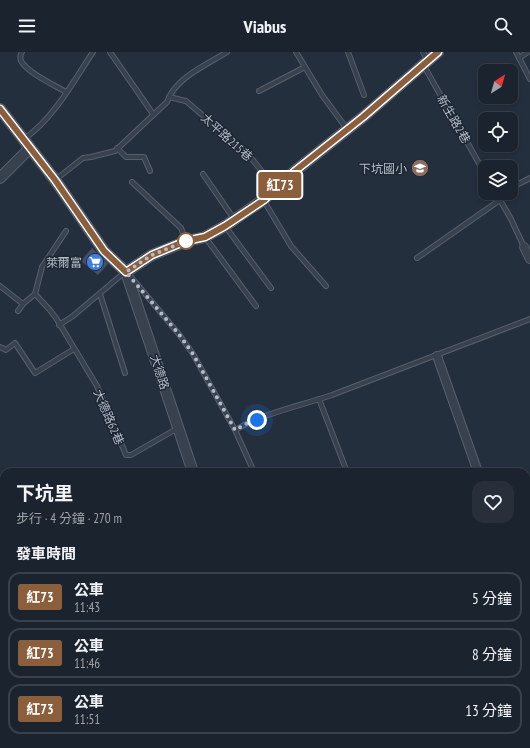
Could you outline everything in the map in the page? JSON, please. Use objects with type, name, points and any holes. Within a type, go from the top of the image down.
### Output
[{"type":"street","points":[[0,109],[55,180],[104,251],[126,272],[152,255],[186,241],[205,237],[225,226],[264,200],[295,171],[347,130],[424,59],[438,52]]},
{"type":"street","points":[[0,178],[27,144]]},
{"type":"street","points":[[524,247],[530,259]]},
{"type":"street","name":"大德路","points":[[126,272],[192,468]]},
{"type":"street","points":[[437,356],[477,468]]},
{"type":"lane","points":[[22,52],[20,55],[21,61],[34,74],[66,92]]},
{"type":"lane","points":[[27,144],[32,134],[53,111],[93,52]]},
{"type":"lane","points":[[110,52],[154,114]]},
{"type":"lane","points":[[55,180],[83,158],[115,151],[167,102],[178,84],[186,77],[226,52]]},
{"type":"lane","points":[[296,52],[322,95],[347,130]]},
{"type":"lane","points":[[348,52],[364,95]]},
{"type":"lane","points":[[516,52],[530,79]]},
{"type":"lane","points":[[519,58],[528,52]]},
{"type":"lane","name":"新生路2巷","points":[[424,59],[478,161]]},
{"type":"lane","points":[[259,91],[305,67]]},
{"type":"lane","name":"太平路215巷","points":[[169,97],[186,101],[248,154],[276,189]]},
{"type":"lane","points":[[117,148],[126,157],[144,157],[150,171]]},
{"type":"lane","points":[[203,174],[234,219]]},
{"type":"lane","points":[[518,184],[530,178]]},
{"type":"lane","points":[[132,182],[181,228],[186,241]]},
{"type":"lane","points":[[264,200],[291,246],[326,286]]},
{"type":"lane","points":[[418,258],[500,200],[524,247]]},
{"type":"lane","points":[[225,226],[272,288]]},
{"type":"lane","points":[[18,311],[23,304],[35,294],[42,267],[66,231]]},
{"type":"lane","points":[[205,237],[256,306]]},
{"type":"lane","points":[[59,325],[74,316],[126,272],[178,333],[193,354],[235,430],[252,468]]},
{"type":"lane","points":[[0,286],[23,304]]},
{"type":"lane","points":[[0,347],[6,350],[15,344],[35,374],[74,349],[49,309],[35,294]]},
{"type":"lane","points":[[100,294],[125,373]]},
{"type":"lane","points":[[235,430],[248,423],[437,356],[530,319]]},
{"type":"lane","name":"大德路62巷","points":[[74,349],[96,386],[126,455],[131,455],[179,428]]},
{"type":"lane","points":[[319,399],[345,468]]},
{"type":"building","name":"萊爾富","points":[[92,248],[108,264],[98,275],[81,261]]},
{"type":"bus line","name":"紅73","points":[[0,109],[55,180],[104,251],[126,272],[152,255],[186,241],[205,237],[225,226],[264,200],[295,171],[363,117],[438,52]]},
{"type":"place","name":"下坑國小","points":[[420,168]]},
{"type":"place","name":"萊爾富","points":[[95,262]]},
{"type":"route","points":[[186,241],[152,255],[126,272],[178,333],[193,354],[235,430],[257,420]]}]
